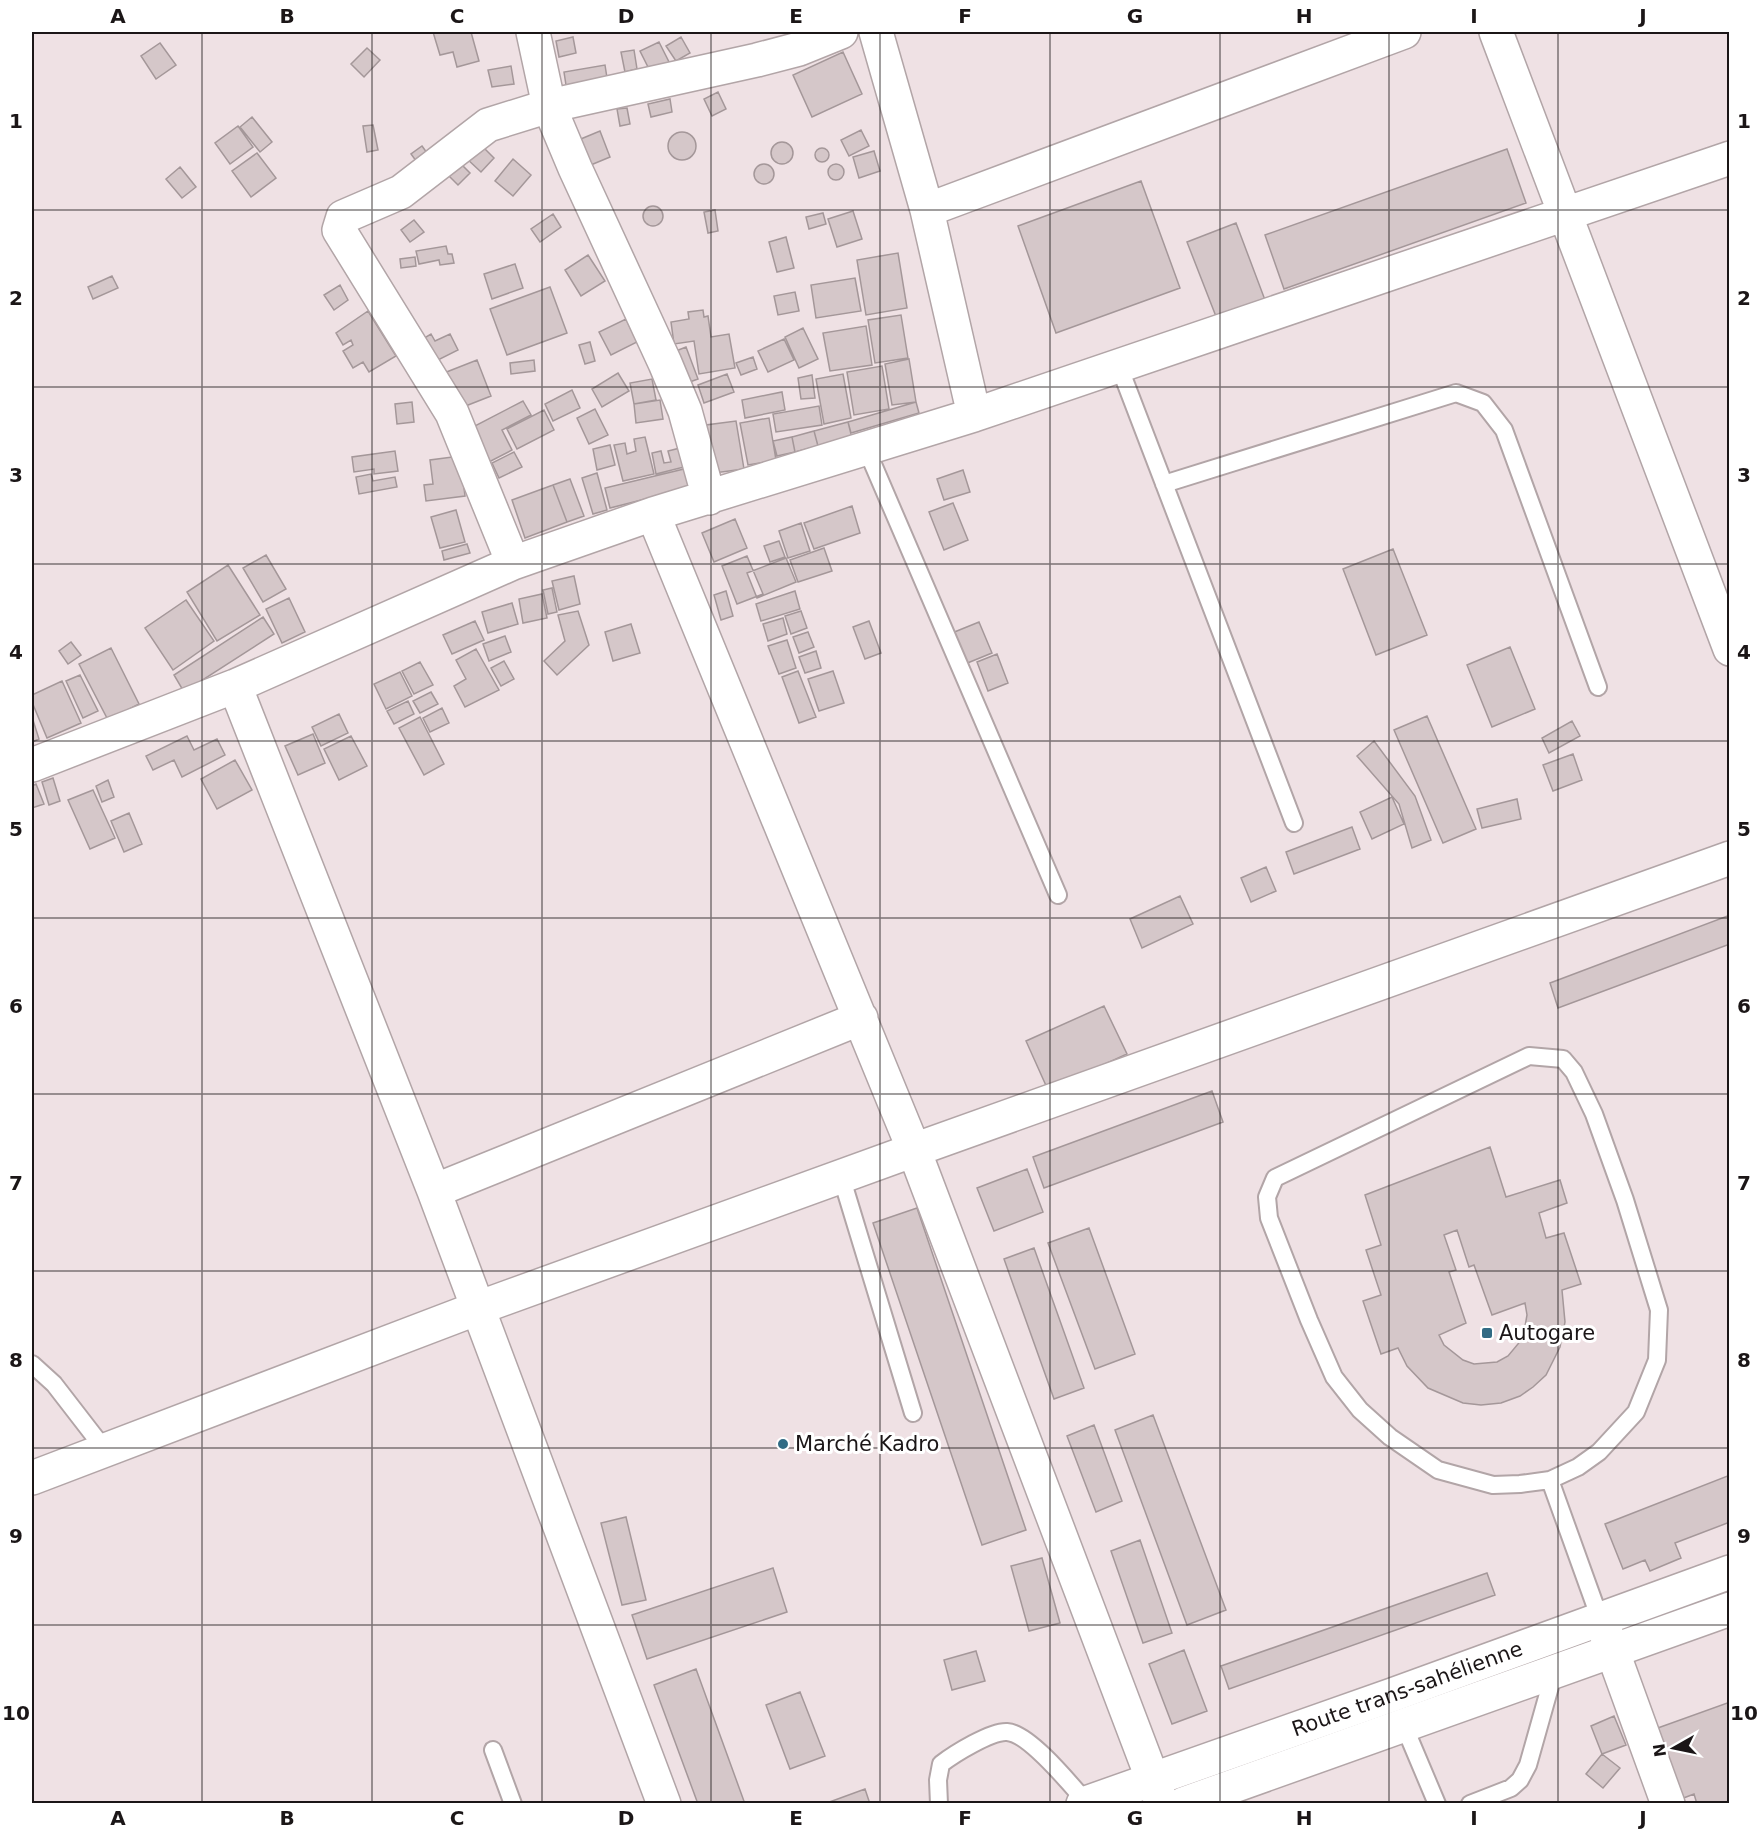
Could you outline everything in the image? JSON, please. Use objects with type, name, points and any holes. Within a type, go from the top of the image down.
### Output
[{"type":"main road","points":[[532,32],[549,106],[681,401],[709,498]]},
{"type":"main road","points":[[513,563],[452,413],[339,230],[343,217],[401,192],[488,125],[549,106],[799,49],[841,32]]},
{"type":"main road","points":[[876,32],[927,210],[974,415]]},
{"type":"main road","points":[[927,210],[1404,32]]},
{"type":"main road","points":[[1496,32],[1730,650]]},
{"type":"main road","points":[[32,765],[235,686],[513,563],[653,514],[974,415],[1730,158]]},
{"type":"main road","points":[[653,514],[914,1150],[1157,1791]]},
{"type":"main road","points":[[235,686],[434,1191],[664,1803]]},
{"type":"main road","points":[[32,1478],[478,1308],[1730,858]]},
{"type":"main road","points":[[434,1191],[861,1018]]},
{"type":"main road","name":"Route trans-sahélienne","points":[[1085,1803],[1157,1791],[1392,1695],[1730,1572]]},
{"type":"main road","name":"Route trans-sahélienne","points":[[1183,1803],[1730,1609]]},
{"type":"main road","points":[[1600,1619],[1668,1803]]},
{"type":"lane","points":[[1119,366],[1294,823]]},
{"type":"lane","points":[[1164,484],[1456,393],[1483,403],[1504,430],[1598,687]]},
{"type":"lane","points":[[866,448],[1058,895]]},
{"type":"lane","points":[[1529,1056],[1563,1059],[1574,1072],[1594,1114],[1625,1200],[1659,1310],[1657,1360],[1636,1412],[1599,1452],[1578,1467],[1550,1479],[1520,1484],[1493,1485],[1438,1470],[1390,1437],[1360,1410],[1334,1377],[1309,1320],[1269,1218],[1267,1197],[1275,1178],[1529,1056]]},
{"type":"lane","points":[[841,1176],[913,1413]]},
{"type":"lane","points":[[32,1364],[54,1384],[105,1450]]},
{"type":"lane","points":[[1550,1479],[1600,1619]]},
{"type":"lane","points":[[1470,1803],[1511,1788],[1520,1780],[1528,1765],[1555,1670],[1551,1636]]},
{"type":"lane","points":[[1392,1695],[1437,1803]]},
{"type":"lane","points":[[939,1803],[938,1780],[941,1764],[962,1748],[1005,1731],[1019,1734],[1031,1744],[1085,1803]]},
{"type":"lane","points":[[493,1750],[513,1803]]},
{"type":"building","points":[[433,32],[471,32],[479,61],[457,67],[453,52],[440,55]]},
{"type":"building","points":[[573,37],[576,53],[559,57],[556,41]]},
{"type":"building","points":[[681,37],[690,53],[676,61],[666,46]]},
{"type":"building","points":[[659,42],[669,62],[650,71],[640,51]]},
{"type":"building","points":[[160,43],[176,65],[156,79],[141,56]]},
{"type":"building","points":[[367,48],[380,60],[364,77],[351,64]]},
{"type":"building","points":[[634,50],[637,69],[625,72],[621,52]]},
{"type":"building","points":[[843,52],[862,94],[812,117],[793,75]]},
{"type":"building","points":[[605,65],[607,78],[566,85],[564,72]]},
{"type":"building","points":[[511,66],[514,84],[492,87],[488,70]]},
{"type":"building","points":[[718,92],[726,109],[712,116],[704,99]]},
{"type":"building","points":[[670,99],[672,112],[651,117],[648,104]]},
{"type":"building","points":[[627,108],[630,124],[620,126],[617,109]]},
{"type":"building","points":[[252,117],[272,142],[260,152],[240,127]]},
{"type":"building","points":[[373,125],[378,150],[367,152],[363,126]]},
{"type":"building","points":[[238,126],[253,147],[230,164],[215,143]]},
{"type":"building","points":[[861,130],[869,146],[849,156],[841,140]]},
{"type":"building","points":[[600,131],[610,157],[586,167],[576,141]]},
{"type":"building","points":[[682,132],[692,136],[696,146],[692,156],[682,160],[672,156],[668,146],[672,136]]},
{"type":"building","points":[[782,142],[790,145],[793,153],[790,161],[782,164],[774,161],[771,153],[774,145]]},
{"type":"building","points":[[479,143],[494,158],[481,172],[465,157]]},
{"type":"building","points":[[422,146],[430,157],[419,165],[411,154]]},
{"type":"building","points":[[822,148],[827,150],[829,155],[827,160],[822,162],[817,160],[815,155],[817,150]]},
{"type":"building","points":[[1507,149],[1526,203],[1284,289],[1265,235]]},
{"type":"building","points":[[874,151],[880,171],[859,178],[853,157]]},
{"type":"building","points":[[257,153],[276,178],[251,197],[232,171]]},
{"type":"building","points":[[513,159],[531,175],[513,196],[495,181]]},
{"type":"building","points":[[458,161],[470,173],[458,185],[446,173]]},
{"type":"building","points":[[760,164],[768,164],[774,170],[774,178],[768,184],[760,184],[754,178],[754,170]]},
{"type":"building","points":[[836,164],[842,166],[844,172],[842,178],[836,180],[830,178],[828,172],[830,166]]},
{"type":"building","points":[[180,167],[196,187],[182,198],[166,179]]},
{"type":"building","points":[[1141,181],[1180,288],[1056,333],[1018,226]]},
{"type":"building","points":[[653,206],[660,209],[663,216],[660,223],[653,226],[646,223],[643,216],[646,209]]},
{"type":"building","points":[[715,210],[718,231],[708,233],[704,212]]},
{"type":"building","points":[[853,211],[862,239],[837,247],[828,219]]},
{"type":"building","points":[[823,213],[826,224],[809,229],[806,217]]},
{"type":"building","points":[[553,214],[561,227],[540,242],[531,229]]},
{"type":"building","points":[[414,220],[424,232],[410,242],[401,230]]},
{"type":"building","points":[[1236,223],[1265,300],[1217,319],[1187,242]]},
{"type":"building","points":[[786,237],[794,268],[777,272],[769,242]]},
{"type":"building","points":[[446,246],[448,254],[452,254],[454,263],[440,265],[439,260],[419,264],[416,251]]},
{"type":"building","points":[[898,253],[907,308],[866,315],[857,260]]},
{"type":"building","points":[[588,255],[605,281],[581,296],[565,270]]},
{"type":"building","points":[[415,257],[416,266],[401,268],[400,259]]},
{"type":"building","points":[[515,264],[523,288],[492,299],[484,274]]},
{"type":"building","points":[[112,276],[118,288],[93,299],[88,287]]},
{"type":"building","points":[[855,278],[861,311],[816,318],[811,285]]},
{"type":"building","points":[[340,285],[348,300],[334,310],[324,295]]},
{"type":"building","points":[[550,287],[567,333],[507,355],[490,309]]},
{"type":"building","points":[[795,292],[799,311],[778,315],[774,296]]},
{"type":"building","points":[[703,310],[704,317],[708,316],[711,337],[729,334],[735,368],[699,374],[694,341],[674,344],[671,322],[689,319],[688,312]]},
{"type":"building","points":[[368,311],[396,356],[369,372],[363,362],[353,368],[343,351],[353,345],[351,340],[343,345],[336,333]]},
{"type":"building","points":[[901,315],[908,358],[875,363],[868,320]]},
{"type":"building","points":[[626,319],[637,342],[611,355],[599,332]]},
{"type":"building","points":[[866,326],[872,365],[830,371],[823,333]]},
{"type":"building","points":[[803,328],[818,359],[799,368],[785,337]]},
{"type":"building","points":[[431,334],[435,341],[450,334],[458,350],[432,363],[421,340]]},
{"type":"building","points":[[784,339],[794,360],[768,372],[758,351]]},
{"type":"building","points":[[590,342],[595,361],[585,364],[579,345]]},
{"type":"building","points":[[686,347],[698,379],[684,384],[671,353]]},
{"type":"building","points":[[753,357],[757,369],[741,375],[736,363]]},
{"type":"building","points":[[909,359],[916,402],[892,405],[885,364]]},
{"type":"building","points":[[477,360],[491,396],[458,409],[444,373]]},
{"type":"building","points":[[534,360],[535,371],[511,374],[510,363]]},
{"type":"building","points":[[882,366],[889,409],[854,415],[847,372]]},
{"type":"building","points":[[618,373],[629,391],[602,407],[592,389]]},
{"type":"building","points":[[727,374],[734,392],[704,403],[698,385]]},
{"type":"building","points":[[843,374],[851,418],[824,424],[816,379]]},
{"type":"building","points":[[812,375],[815,398],[801,399],[798,378]]},
{"type":"building","points":[[652,379],[656,400],[634,404],[630,383]]},
{"type":"building","points":[[572,390],[580,408],[553,421],[545,404]]},
{"type":"building","points":[[782,392],[785,410],[745,418],[742,400]]},
{"type":"building","points":[[660,400],[663,419],[636,423],[634,404]]},
{"type":"building","points":[[523,401],[531,415],[502,430],[512,450],[487,463],[469,429]]},
{"type":"building","points":[[412,402],[414,422],[397,424],[395,404]]},
{"type":"building","points":[[916,402],[919,413],[851,433],[848,422]]},
{"type":"building","points":[[819,406],[822,425],[776,432],[773,414]]},
{"type":"building","points":[[595,409],[608,435],[589,444],[577,418]]},
{"type":"building","points":[[544,410],[554,430],[517,449],[507,429]]},
{"type":"building","points":[[769,418],[776,460],[748,465],[740,423]]},
{"type":"building","points":[[736,421],[744,469],[714,473],[706,425]]},
{"type":"building","points":[[848,422],[852,438],[818,446],[814,431]]},
{"type":"building","points":[[814,431],[818,446],[795,452],[792,437]]},
{"type":"building","points":[[645,437],[654,474],[623,481],[614,445],[625,443],[627,454],[636,451],[634,439]]},
{"type":"building","points":[[792,437],[795,452],[777,456],[773,441]]},
{"type":"building","points":[[610,445],[615,465],[597,470],[593,449]]},
{"type":"building","points":[[680,448],[684,467],[656,474],[652,453],[661,451],[664,463],[671,462],[668,451]]},
{"type":"building","points":[[395,451],[398,471],[374,474],[374,469],[354,472],[352,457]]},
{"type":"building","points":[[514,452],[522,467],[499,478],[492,463]]},
{"type":"building","points":[[460,456],[465,496],[426,501],[424,485],[433,484],[430,460]]},
{"type":"building","points":[[684,469],[689,488],[610,508],[605,488]]},
{"type":"building","points":[[963,470],[970,492],[944,500],[937,479]]},
{"type":"building","points":[[597,473],[607,510],[593,514],[582,478]]},
{"type":"building","points":[[371,474],[373,481],[395,477],[397,487],[359,494],[356,477]]},
{"type":"building","points":[[570,479],[584,516],[567,522],[553,485]]},
{"type":"building","points":[[553,485],[567,522],[525,538],[512,500]]},
{"type":"building","points":[[953,503],[968,540],[944,550],[929,512]]},
{"type":"building","points":[[852,506],[860,533],[814,549],[804,523]]},
{"type":"building","points":[[456,510],[465,542],[440,548],[431,517]]},
{"type":"building","points":[[735,519],[747,548],[714,562],[702,533]]},
{"type":"building","points":[[801,523],[810,551],[788,558],[779,531]]},
{"type":"building","points":[[779,541],[785,557],[770,562],[764,546]]},
{"type":"building","points":[[467,544],[470,553],[444,560],[442,551]]},
{"type":"building","points":[[824,548],[832,571],[798,582],[790,560]]},
{"type":"building","points":[[1393,549],[1427,635],[1376,655],[1343,569]]},
{"type":"building","points":[[266,555],[286,589],[263,602],[243,568]]},
{"type":"building","points":[[747,556],[763,594],[737,604],[722,566]]},
{"type":"building","points":[[786,558],[796,582],[757,598],[747,573]]},
{"type":"building","points":[[228,565],[260,615],[217,641],[187,592]]},
{"type":"building","points":[[574,576],[580,604],[559,610],[552,581]]},
{"type":"building","points":[[552,588],[557,612],[548,614],[543,590]]},
{"type":"building","points":[[726,591],[733,616],[721,620],[714,595]]},
{"type":"building","points":[[795,591],[800,609],[761,621],[756,604]]},
{"type":"building","points":[[542,594],[547,618],[523,623],[519,599]]},
{"type":"building","points":[[289,598],[305,632],[282,643],[266,609]]},
{"type":"building","points":[[186,600],[214,641],[173,670],[145,628]]},
{"type":"building","points":[[512,603],[518,624],[488,633],[482,612]]},
{"type":"building","points":[[578,611],[589,645],[557,675],[544,661],[565,641],[558,615]]},
{"type":"building","points":[[801,611],[807,628],[791,634],[785,616]]},
{"type":"building","points":[[263,617],[274,634],[184,692],[174,675]]},
{"type":"building","points":[[783,618],[787,634],[768,641],[763,624]]},
{"type":"building","points":[[475,621],[484,640],[452,654],[443,635]]},
{"type":"building","points":[[869,621],[881,653],[865,659],[853,627]]},
{"type":"building","points":[[979,622],[992,653],[965,664],[952,633]]},
{"type":"building","points":[[631,624],[640,653],[613,661],[605,632]]},
{"type":"building","points":[[808,632],[814,647],[799,653],[793,637]]},
{"type":"building","points":[[505,636],[511,652],[489,661],[483,644]]},
{"type":"building","points":[[787,640],[796,668],[779,674],[768,646]]},
{"type":"building","points":[[71,642],[81,655],[68,664],[59,651]]},
{"type":"building","points":[[1510,647],[1535,709],[1492,727],[1467,665]]},
{"type":"building","points":[[111,648],[139,704],[108,720],[79,664]]},
{"type":"building","points":[[476,649],[499,690],[465,707],[454,686],[466,679],[456,660]]},
{"type":"building","points":[[816,651],[821,668],[805,673],[799,657]]},
{"type":"building","points":[[997,654],[1008,683],[988,691],[977,662]]},
{"type":"building","points":[[504,661],[514,679],[501,686],[491,668]]},
{"type":"building","points":[[420,662],[433,685],[414,694],[402,671]]},
{"type":"building","points":[[798,671],[816,717],[799,723],[782,677]]},
{"type":"building","points":[[833,671],[844,703],[819,711],[808,679]]},
{"type":"building","points":[[400,672],[412,696],[386,709],[374,684]]},
{"type":"building","points":[[80,675],[98,711],[83,718],[66,681]]},
{"type":"building","points":[[62,681],[81,723],[47,738],[32,702],[32,695]]},
{"type":"building","points":[[431,692],[438,704],[420,713],[413,701]]},
{"type":"building","points":[[408,701],[414,714],[394,724],[387,711]]},
{"type":"building","points":[[442,708],[449,723],[430,732],[423,718]]},
{"type":"building","points":[[339,714],[348,733],[321,746],[312,727]]},
{"type":"building","points":[[1427,716],[1476,829],[1443,843],[1394,730]]},
{"type":"building","points":[[32,717],[39,739],[32,742]]},
{"type":"building","points":[[420,717],[444,764],[424,775],[399,728]]},
{"type":"building","points":[[1572,721],[1580,736],[1549,753],[1542,738]]},
{"type":"building","points":[[313,734],[325,763],[298,775],[285,746]]},
{"type":"building","points":[[187,736],[194,750],[217,739],[225,755],[182,777],[174,760],[153,770],[146,756]]},
{"type":"building","points":[[351,736],[367,766],[339,780],[324,749]]},
{"type":"building","points":[[1374,741],[1415,796],[1431,840],[1412,848],[1399,804],[1357,756]]},
{"type":"building","points":[[1573,754],[1582,780],[1553,791],[1543,765]]},
{"type":"building","points":[[235,760],[252,790],[217,809],[201,779]]},
{"type":"building","points":[[53,778],[60,801],[49,805],[42,782]]},
{"type":"building","points":[[108,780],[114,797],[102,802],[96,786]]},
{"type":"building","points":[[36,784],[44,804],[32,808],[32,786]]},
{"type":"building","points":[[93,790],[115,838],[90,849],[68,800]]},
{"type":"building","points":[[1392,797],[1404,824],[1372,839],[1360,812]]},
{"type":"building","points":[[1517,799],[1521,819],[1482,828],[1477,809]]},
{"type":"building","points":[[129,813],[142,844],[124,852],[111,821]]},
{"type":"building","points":[[1352,827],[1360,849],[1294,874],[1286,852]]},
{"type":"building","points":[[1266,867],[1276,891],[1251,902],[1241,878]]},
{"type":"building","points":[[1180,896],[1193,924],[1142,948],[1130,919]]},
{"type":"building","points":[[1730,915],[1730,944],[1558,1008],[1550,983]]},
{"type":"building","points":[[1104,1006],[1127,1054],[1048,1090],[1026,1041]]},
{"type":"building","points":[[1212,1091],[1223,1122],[1044,1188],[1033,1157]]},
{"type":"building","points":[[1490,1147],[1506,1197],[1560,1180],[1567,1203],[1539,1213],[1546,1238],[1564,1233],[1581,1284],[1562,1290],[1565,1322],[1560,1347],[1546,1375],[1520,1396],[1501,1403],[1481,1405],[1463,1403],[1428,1388],[1407,1366],[1398,1348],[1381,1354],[1363,1301],[1381,1295],[1366,1250],[1381,1245],[1365,1195]],"holes":[[[1457,1230],[1469,1267],[1474,1265],[1492,1315],[1525,1303],[1527,1315],[1523,1338],[1508,1356],[1497,1362],[1474,1364],[1463,1360],[1444,1345],[1439,1335],[1466,1323],[1449,1272],[1456,1270],[1444,1235]]]},
{"type":"building","points":[[1027,1169],[1043,1212],[994,1231],[977,1188]]},
{"type":"building","points":[[917,1208],[1026,1530],[982,1545],[873,1223]]},
{"type":"building","points":[[1089,1228],[1135,1354],[1095,1369],[1048,1243]]},
{"type":"building","points":[[1034,1248],[1084,1388],[1054,1399],[1004,1259]]},
{"type":"building","points":[[1153,1415],[1226,1610],[1187,1625],[1115,1430]]},
{"type":"building","points":[[1094,1425],[1122,1501],[1096,1512],[1067,1436]]},
{"type":"building","points":[[1730,1475],[1730,1522],[1675,1543],[1681,1558],[1650,1571],[1645,1560],[1623,1569],[1605,1524]]},
{"type":"building","points":[[626,1517],[646,1600],[622,1605],[601,1523]]},
{"type":"building","points":[[1140,1540],[1172,1633],[1143,1643],[1111,1551]]},
{"type":"building","points":[[1042,1558],[1060,1623],[1029,1631],[1011,1566]]},
{"type":"building","points":[[773,1568],[787,1612],[647,1659],[632,1615]]},
{"type":"building","points":[[1487,1573],[1495,1595],[1229,1689],[1221,1666]]},
{"type":"building","points":[[1184,1650],[1207,1711],[1172,1724],[1149,1664]]},
{"type":"building","points":[[976,1651],[985,1681],[952,1690],[944,1660]]},
{"type":"building","points":[[696,1669],[745,1804],[698,1804],[654,1685]]},
{"type":"building","points":[[800,1692],[825,1756],[790,1769],[766,1705]]},
{"type":"building","points":[[1730,1702],[1730,1804],[1697,1804],[1694,1794],[1681,1799],[1655,1729]]},
{"type":"building","points":[[1614,1716],[1626,1745],[1602,1754],[1591,1726]]},
{"type":"building","points":[[1602,1754],[1620,1768],[1603,1788],[1586,1774]]},
{"type":"building","points":[[865,1789],[870,1804],[824,1804]]},
{"type":"place","name":"Autogare","points":[[1487,1333]]},
{"type":"place","name":"Marché Kadro","points":[[783,1444]]}]
